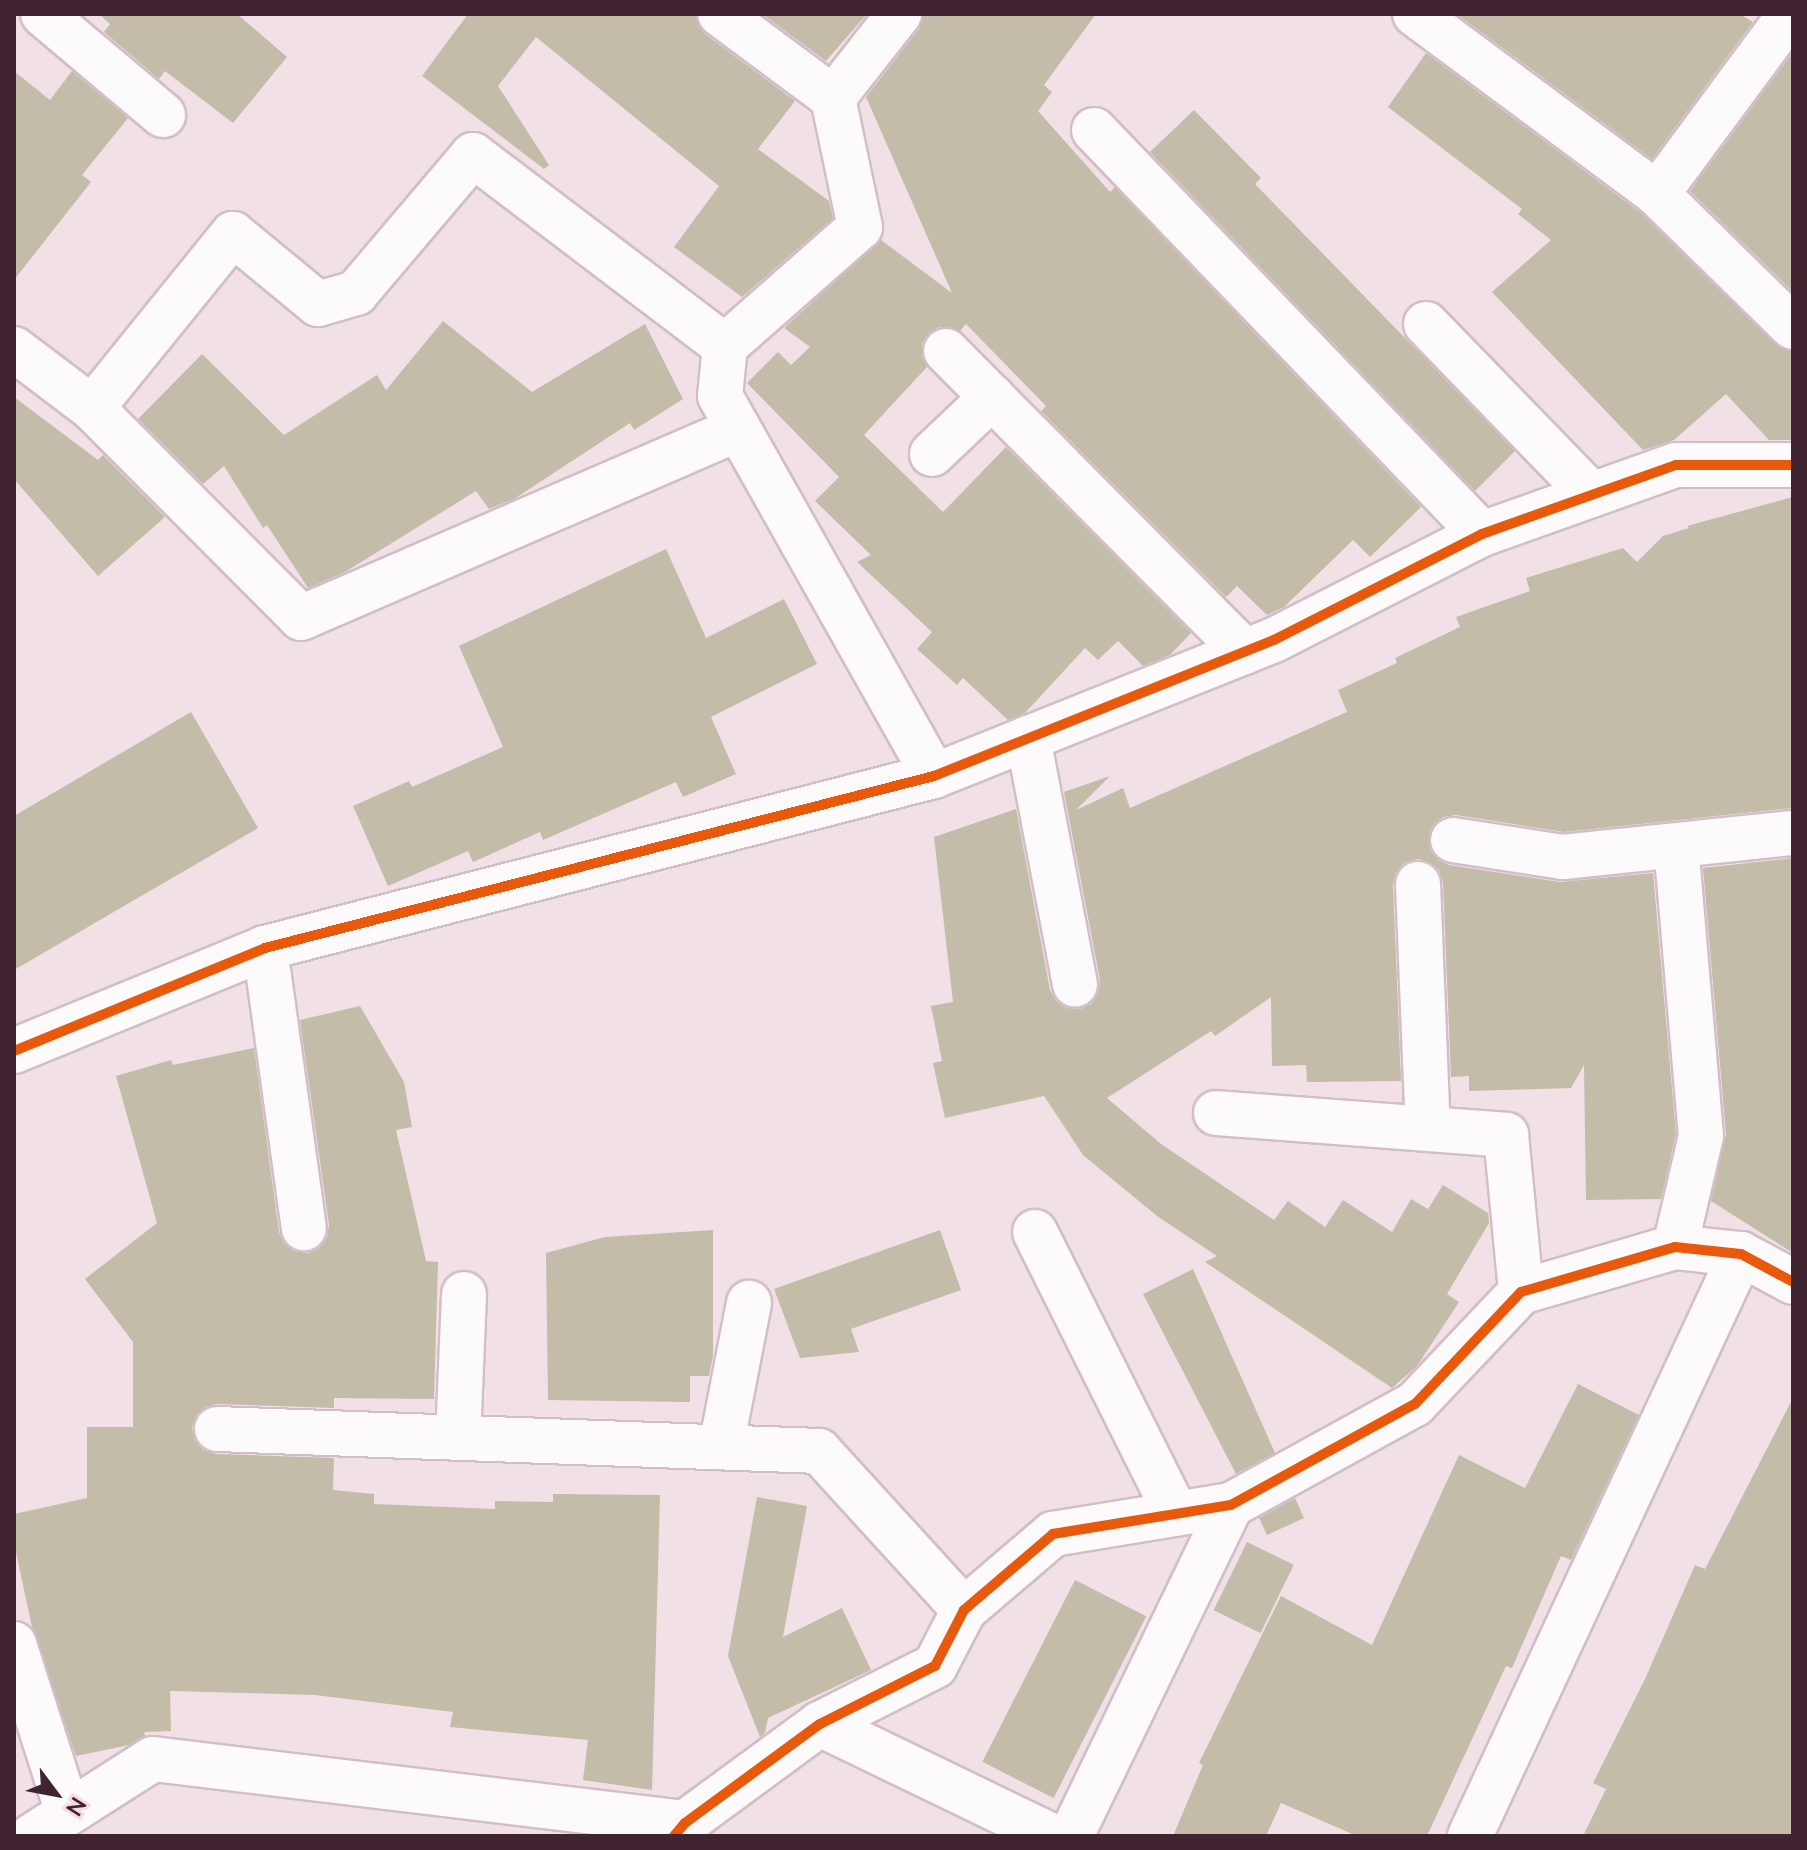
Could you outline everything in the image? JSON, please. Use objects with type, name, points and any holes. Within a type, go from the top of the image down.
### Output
[{"type":"street","points":[[43,14],[163,115]]},
{"type":"street","points":[[720,14],[833,98],[860,227],[725,346],[720,396],[934,776]]},
{"type":"street","points":[[833,98],[899,14]]},
{"type":"street","points":[[1415,14],[1657,194],[1793,327]]},
{"type":"street","points":[[1657,194],[1791,15]]},
{"type":"street","points":[[1094,130],[1482,534]]},
{"type":"street","points":[[92,408],[233,234],[318,304],[356,293],[473,155],[725,346]]},
{"type":"street","points":[[1426,324],[1592,495]]},
{"type":"street","points":[[14,349],[92,408],[301,618],[738,429]]},
{"type":"street","points":[[946,351],[1245,652]]},
{"type":"street","points":[[932,454],[992,397]]},
{"type":"street","points":[[14,1051],[265,948],[934,776],[1274,640],[1482,534],[1676,465],[1791,471]]},
{"type":"street","points":[[1028,738],[1075,985]]},
{"type":"street","points":[[1453,840],[1563,857],[1793,833]]},
{"type":"street","points":[[1675,1247],[1701,1136],[1676,846]]},
{"type":"street","points":[[1418,884],[1428,1129]]},
{"type":"street","points":[[265,948],[304,1228]]},
{"type":"street","points":[[1216,1113],[1506,1135],[1521,1292]]},
{"type":"street","points":[[1035,1232],[1176,1514]]},
{"type":"street","points":[[14,1644],[50,1825],[153,1759],[680,1829],[820,1724],[935,1666],[964,1610],[1053,1534],[1231,1505],[1415,1404],[1521,1292],[1675,1247],[1741,1254],[1793,1282]]},
{"type":"street","points":[[1470,1836],[1741,1254]]},
{"type":"street","points":[[458,1438],[464,1294]]},
{"type":"street","points":[[721,1447],[749,1303]]},
{"type":"street","points":[[217,1429],[819,1451],[964,1610]]},
{"type":"street","points":[[1071,1836],[1231,1505]]},
{"type":"street","points":[[820,1724],[1052,1836]]},
{"type":"building","points":[[99,14],[237,14],[287,57],[233,123],[165,71],[159,79],[104,32],[110,24]]},
{"type":"building","points":[[468,14],[695,14],[705,34],[795,101],[758,149],[829,201],[833,218],[742,297],[674,247],[719,186],[536,37],[498,86],[549,165],[544,169],[422,76]]},
{"type":"building","points":[[762,14],[867,14],[826,61]]},
{"type":"building","points":[[923,14],[1096,14],[1044,85],[1052,92],[1038,111],[1110,192],[1115,187],[1421,507],[1370,557],[1353,540],[1284,607],[1267,615],[1237,586],[1226,597],[1041,411],[1046,406],[966,324],[960,331],[939,327],[929,333],[922,344],[922,357],[927,367],[864,435],[943,512],[1006,447],[1191,633],[1170,655],[1143,666],[1118,641],[1098,660],[1085,648],[1025,713],[1008,720],[963,678],[957,685],[917,649],[932,632],[857,562],[871,555],[815,501],[839,477],[747,383],[778,352],[791,365],[810,347],[784,328],[881,240],[952,293],[866,97],[919,29]]},
{"type":"building","points":[[1457,14],[1740,14],[1753,22],[1652,159]]},
{"type":"building","points":[[1793,52],[1793,292],[1690,191]]},
{"type":"building","points":[[1426,53],[1641,213],[1776,345],[1793,351],[1793,440],[1769,440],[1726,394],[1674,440],[1643,450],[1492,292],[1551,240],[1518,214],[1522,209],[1388,107]]},
{"type":"building","points":[[14,71],[50,100],[72,71],[128,118],[82,175],[91,182],[14,280]]},
{"type":"building","points":[[1194,110],[1261,178],[1255,184],[1515,451],[1475,491],[1150,152]]},
{"type":"building","points":[[443,321],[532,392],[645,324],[683,399],[634,430],[630,423],[514,499],[489,509],[476,491],[345,572],[308,588],[267,525],[263,528],[224,466],[203,484],[138,419],[202,354],[284,435],[377,375],[386,390]]},
{"type":"building","points":[[14,397],[98,460],[103,455],[165,517],[98,576],[14,479]]},
{"type":"building","points":[[1793,497],[1793,808],[1564,832],[1456,815],[1443,817],[1433,825],[1429,835],[1430,850],[1438,860],[1449,865],[1560,882],[1653,873],[1676,1134],[1661,1199],[1586,1200],[1584,1065],[1571,1088],[1469,1091],[1469,1076],[1451,1077],[1443,883],[1439,870],[1429,862],[1418,859],[1404,863],[1396,873],[1393,885],[1401,1081],[1307,1082],[1306,1065],[1272,1066],[1271,997],[1215,1036],[1211,1031],[1107,1098],[1161,1144],[1274,1220],[1288,1201],[1325,1227],[1343,1200],[1392,1232],[1411,1199],[1428,1209],[1443,1185],[1488,1213],[1489,1223],[1447,1294],[1459,1302],[1417,1366],[1392,1388],[1205,1262],[1217,1256],[1157,1216],[1083,1155],[1044,1096],[945,1118],[933,1063],[942,1061],[931,1006],[953,1002],[934,837],[1016,809],[1050,990],[1056,1001],[1066,1008],[1080,1009],[1091,1004],[1098,994],[1100,980],[1064,792],[1110,776],[1076,810],[1123,788],[1130,808],[1347,712],[1338,690],[1397,663],[1395,658],[1460,627],[1456,617],[1530,591],[1526,578],[1623,548],[1637,562],[1663,536],[1689,528],[1687,526]]},
{"type":"building","points":[[666,549],[706,638],[784,599],[817,664],[711,717],[736,774],[683,797],[676,782],[543,840],[540,832],[473,862],[468,851],[388,886],[353,806],[409,781],[412,787],[503,747],[459,646]]},
{"type":"building","points":[[191,712],[258,828],[14,970],[14,816]]},
{"type":"building","points":[[1793,858],[1793,1253],[1711,1201],[1726,1134],[1703,868]]},
{"type":"building","points":[[360,1006],[404,1082],[412,1127],[396,1130],[426,1261],[438,1262],[434,1399],[334,1398],[334,1408],[217,1404],[205,1407],[196,1416],[192,1427],[195,1440],[203,1450],[216,1454],[334,1458],[333,1490],[374,1494],[374,1504],[495,1509],[495,1501],[553,1502],[553,1494],[660,1495],[652,1790],[583,1780],[588,1740],[450,1727],[453,1712],[315,1695],[170,1691],[171,1731],[144,1732],[145,1736],[129,1745],[76,1756],[32,1627],[14,1543],[14,1514],[87,1498],[87,1427],[133,1427],[133,1342],[85,1279],[157,1223],[116,1076],[171,1060],[173,1065],[254,1048],[279,1232],[284,1243],[294,1251],[308,1253],[319,1248],[327,1238],[329,1225],[300,1020]]},
{"type":"building","points":[[713,1230],[713,1356],[709,1376],[690,1376],[690,1402],[548,1400],[546,1253],[605,1237]]},
{"type":"building","points":[[940,1230],[961,1290],[851,1329],[859,1352],[800,1358],[774,1289]]},
{"type":"building","points":[[1193,1269],[1275,1453],[1236,1474],[1143,1294]]},
{"type":"building","points":[[1578,1384],[1639,1415],[1571,1560],[1561,1556],[1512,1668],[1506,1666],[1427,1836],[1357,1836],[1281,1803],[1266,1836],[1173,1836],[1203,1765],[1199,1763],[1281,1596],[1372,1645],[1459,1455],[1525,1488]]},
{"type":"building","points":[[1793,1398],[1793,1836],[1583,1836],[1606,1789],[1593,1783],[1645,1679],[1695,1565],[1705,1569]]},
{"type":"building","points":[[757,1497],[807,1506],[783,1637],[842,1608],[871,1670],[768,1718],[765,1733],[760,1737],[728,1656]]},
{"type":"building","points":[[1295,1498],[1304,1518],[1267,1535],[1259,1518]]},
{"type":"building","points":[[1247,1542],[1294,1565],[1260,1633],[1214,1610]]},
{"type":"building","points":[[1075,1580],[1146,1616],[1054,1798],[982,1762]]},
{"type":"cycle path","points":[[14,1051],[265,948],[934,776],[1274,640],[1482,534],[1676,465],[1793,465]]},
{"type":"cycle path","points":[[674,1836],[685,1823],[820,1724],[935,1666],[964,1610],[1053,1534],[1231,1505],[1415,1404],[1521,1292],[1675,1247],[1741,1254],[1793,1282]]}]
